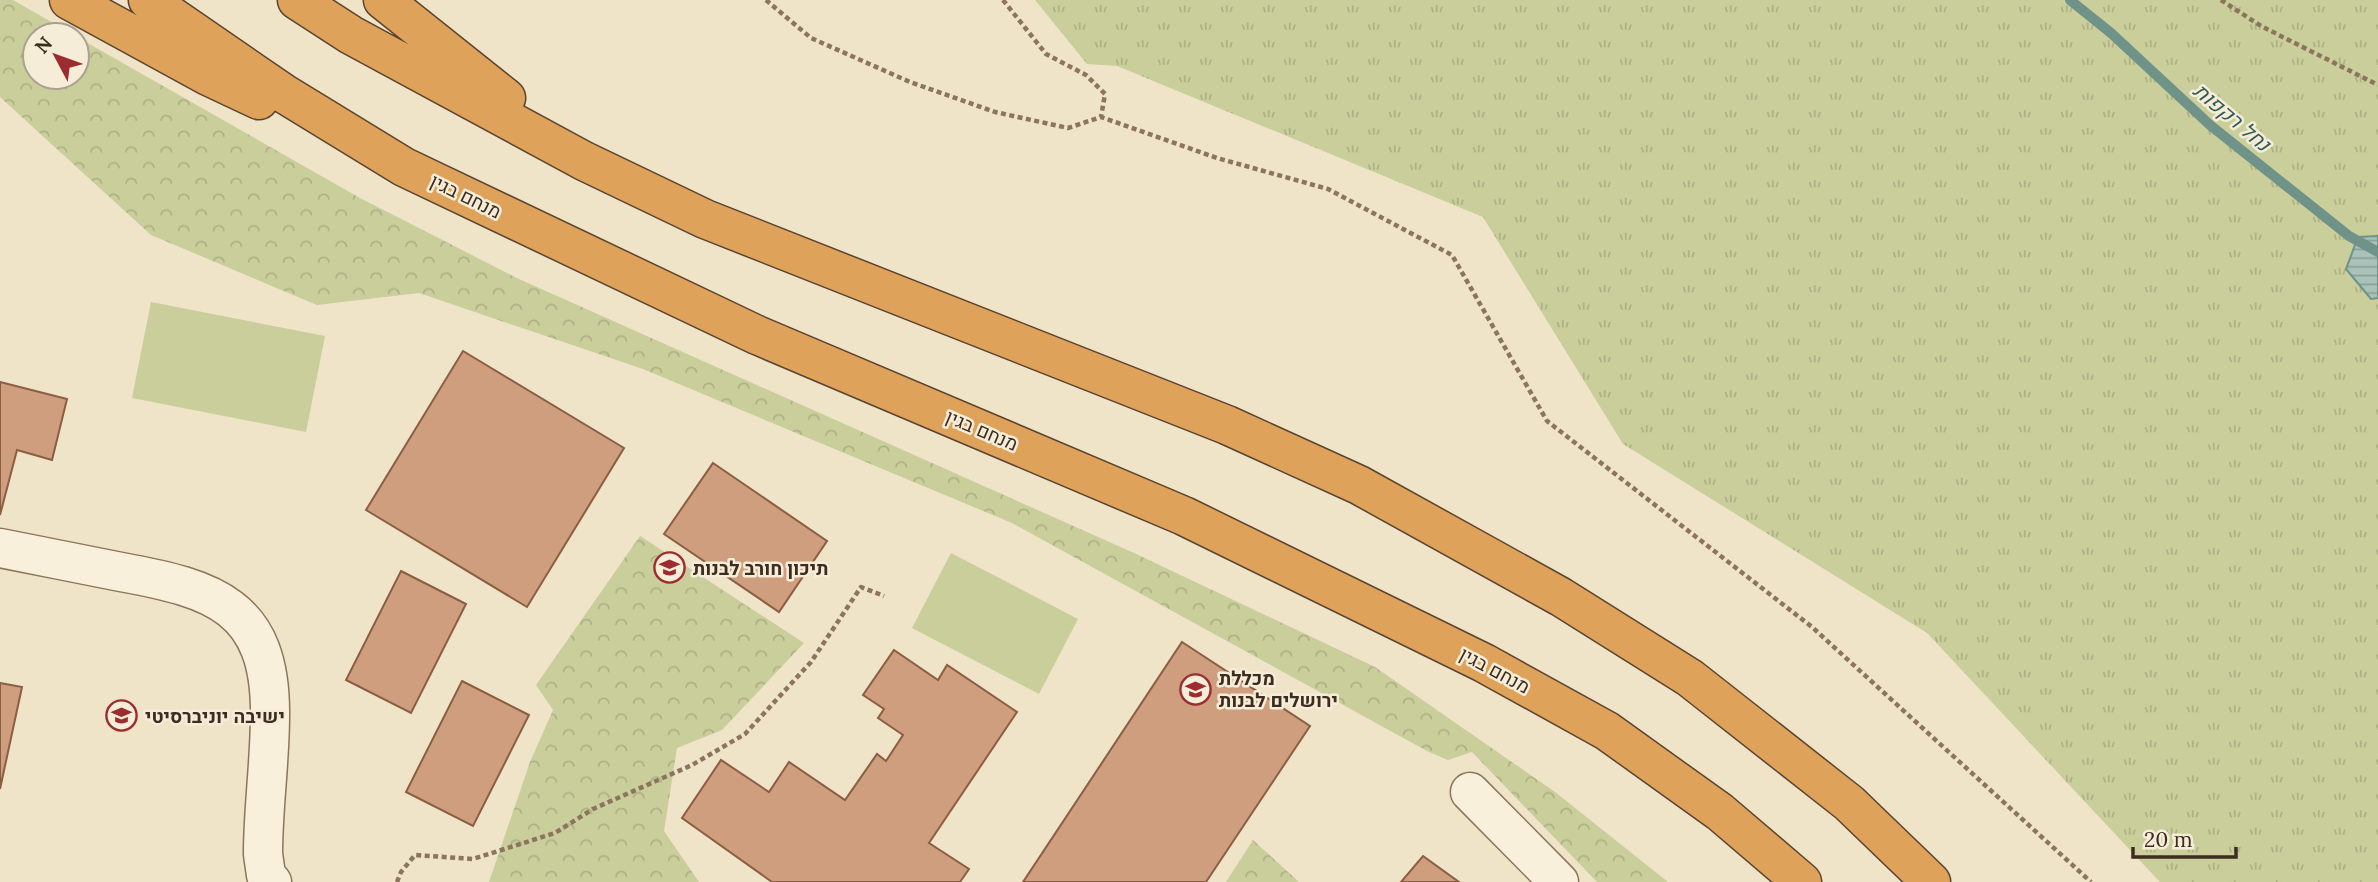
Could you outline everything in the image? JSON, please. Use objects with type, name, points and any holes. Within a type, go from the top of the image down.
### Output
[{"type":"highway","points":[[69,0],[208,76],[404,167]]},
{"type":"highway","name":"מנחם בגין","points":[[148,0],[283,93],[404,167],[757,335],[1184,516],[1484,663],[1607,731],[1720,812],[1802,882]]},
{"type":"highway","points":[[297,0],[351,35],[584,161],[705,219],[1227,425],[1359,485],[1560,597],[1690,678],[1849,803],[1929,877]]},
{"type":"highway","points":[[383,0],[584,161]]},
{"type":"lane","points":[[0,548],[174,582],[230,605],[245,623],[260,646],[267,677],[270,714],[263,854],[266,874],[272,882]]},
{"type":"lane","points":[[1471,792],[1559,882]]},
{"type":"path","points":[[766,0],[811,38],[910,82],[995,112],[1068,128],[1101,117],[1217,158],[1328,189],[1452,255],[1547,421],[1812,627],[2091,882]]},
{"type":"path","points":[[1003,0],[1046,54],[1086,75],[1105,94],[1101,117]]},
{"type":"path","points":[[2221,0],[2261,26],[2378,86]]},
{"type":"path","points":[[397,882],[401,872],[415,855],[473,859],[555,833],[593,810],[692,765],[745,734],[811,662],[861,587],[884,596]]},
{"type":"green space","points":[[0,0],[13,0],[50,21],[21,21],[21,91],[91,91],[91,45],[360,198],[519,279],[1134,553],[1375,667],[1555,792],[1668,882],[1597,882],[1472,752],[1448,760],[1427,751],[1012,523],[643,369],[419,293],[317,305],[151,235],[0,97]]},
{"type":"green space","points":[[1035,0],[2378,0],[2378,882],[2160,882],[1927,633],[1623,444],[1483,217],[1117,66],[1087,64]]},
{"type":"green space","points":[[151,302],[325,336],[306,432],[132,398]]},
{"type":"green space","points":[[640,536],[804,643],[722,730],[677,748],[664,831],[699,882],[489,882],[530,762],[553,710],[536,685]]},
{"type":"green space","points":[[951,553],[1078,619],[1039,694],[912,628]]},
{"type":"green space","points":[[1253,840],[1299,882],[1226,882]]},
{"type":"water","points":[[2378,236],[2378,298],[2371,299],[2346,269],[2358,237]]},
{"type":"building","points":[[463,351],[624,448],[527,607],[366,510]]},
{"type":"building","points":[[0,382],[67,399],[52,460],[17,450],[0,515]]},
{"type":"building","points":[[713,463],[827,541],[779,612],[664,534]]},
{"type":"building","points":[[401,571],[466,604],[411,713],[346,680]]},
{"type":"building","points":[[1182,642],[1310,726],[1206,882],[1023,882]]},
{"type":"building","points":[[894,650],[938,680],[947,665],[1017,712],[929,843],[969,869],[960,882],[772,882],[682,818],[721,760],[769,792],[789,762],[845,800],[877,754],[886,761],[903,735],[878,718],[884,709],[863,695]]},
{"type":"building","points":[[462,681],[529,715],[473,826],[406,792]]},
{"type":"building","points":[[0,683],[22,687],[0,789]]},
{"type":"building","points":[[1423,856],[1459,882],[1401,882]]},
{"type":"waterway","name":"נחל רקפות","points":[[2070,0],[2111,33],[2210,125],[2349,236],[2378,252]]},
{"type":"place","name":"תיכון חורב לבנות","points":[[670,568]]},
{"type":"place","name":"מכללת ירושלים לבנות","points":[[1196,689]]},
{"type":"place","name":"ישיבה יוניברסיטי","points":[[122,716]]}]
